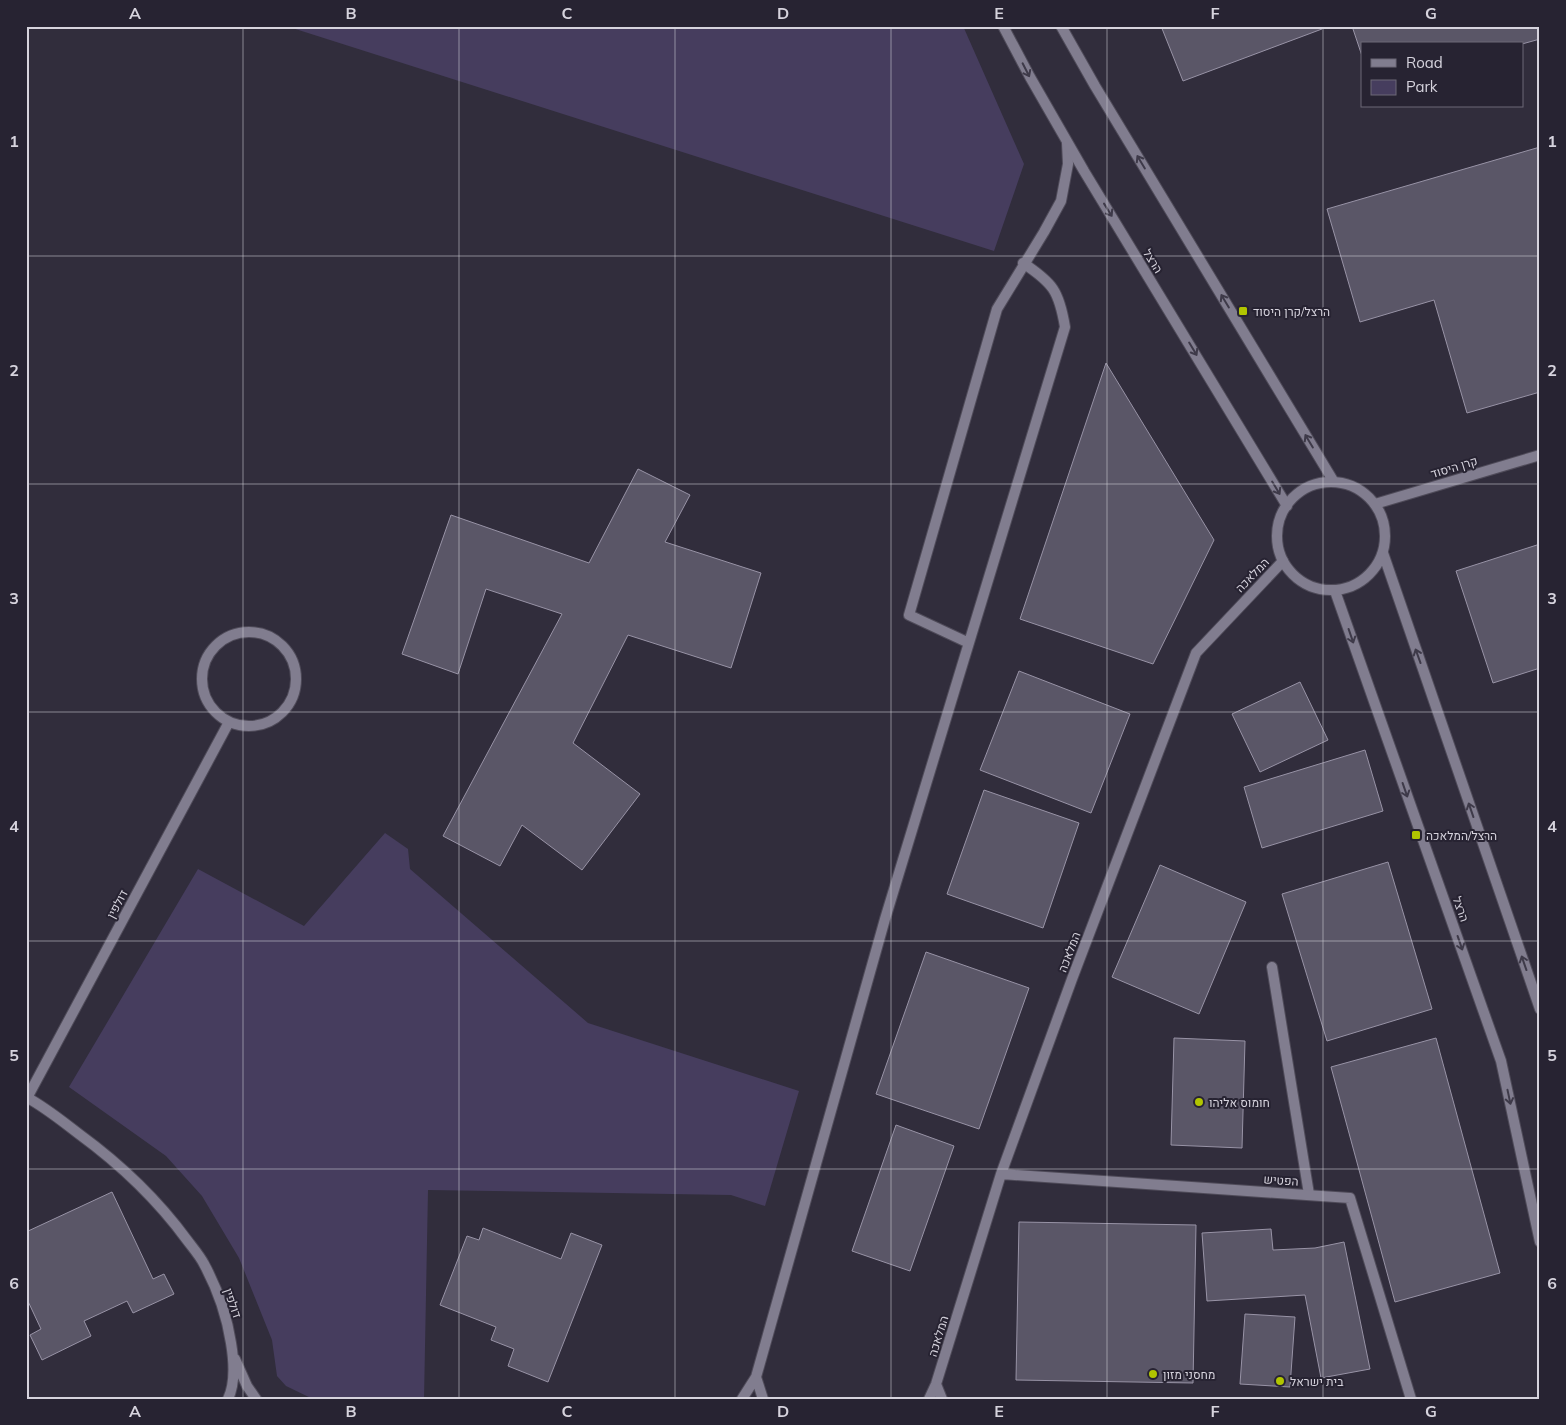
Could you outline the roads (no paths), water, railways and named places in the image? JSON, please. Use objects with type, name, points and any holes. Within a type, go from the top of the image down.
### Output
[{"type":"street","name":"הרצל","points":[[1004,26],[1067,143],[1286,506]]},
{"type":"street","points":[[1061,26],[1334,482]]},
{"type":"street","points":[[969,643],[909,615],[997,309],[1023,263],[1044,232],[1061,200],[1068,164],[1067,143]]},
{"type":"street","points":[[742,1399],[756,1377],[885,919],[1065,327],[1061,305],[1055,290],[1042,275],[1023,263]]},
{"type":"street","name":"קרן היסוד","points":[[1375,504],[1540,455]]},
{"type":"street","points":[[1334,482],[1350,485],[1364,493],[1375,504],[1383,520],[1386,536],[1383,553],[1376,568],[1364,579],[1351,587],[1335,590],[1320,589],[1305,584],[1292,574],[1283,561],[1278,547],[1277,533],[1280,518],[1286,506],[1296,495],[1307,488],[1334,482]]},
{"type":"street","points":[[1383,553],[1540,1009]]},
{"type":"street","name":"המלאכה","points":[[929,1399],[936,1384],[1002,1174],[1072,979],[1196,653],[1283,561]]},
{"type":"street","name":"הרצל","points":[[1335,590],[1501,1060],[1540,1242]]},
{"type":"street","points":[[241,633],[257,633],[273,639],[289,654],[295,670],[296,686],[291,702],[280,715],[261,725],[245,726],[229,722],[219,716],[208,704],[202,688],[202,672],[207,657],[226,638],[241,633]]},
{"type":"street","name":"דולפין","points":[[229,722],[27,1098],[65,1123],[109,1156],[150,1195],[175,1224],[204,1264],[230,1333],[233,1356]]},
{"type":"street","points":[[1272,967],[1308,1194]]},
{"type":"street","name":"הפטיש","points":[[1002,1174],[1350,1198],[1411,1399]]},
{"type":"street","points":[[228,1399],[234,1374],[233,1356]]},
{"type":"street","points":[[233,1356],[247,1386],[256,1399]]},
{"type":"street","points":[[756,1377],[763,1399]]},
{"type":"street","points":[[936,1384],[942,1399]]},
{"type":"place","name":"הרצל/קרן היסוד","points":[[1243,311]]},
{"type":"place","name":"הרצל/המלאכה","points":[[1416,835]]},
{"type":"place","name":"חומוס אליהו","points":[[1199,1102]]},
{"type":"place","name":"מחסני מזון","points":[[1153,1374]]},
{"type":"place","name":"בית ישראל","points":[[1280,1381]]}]
